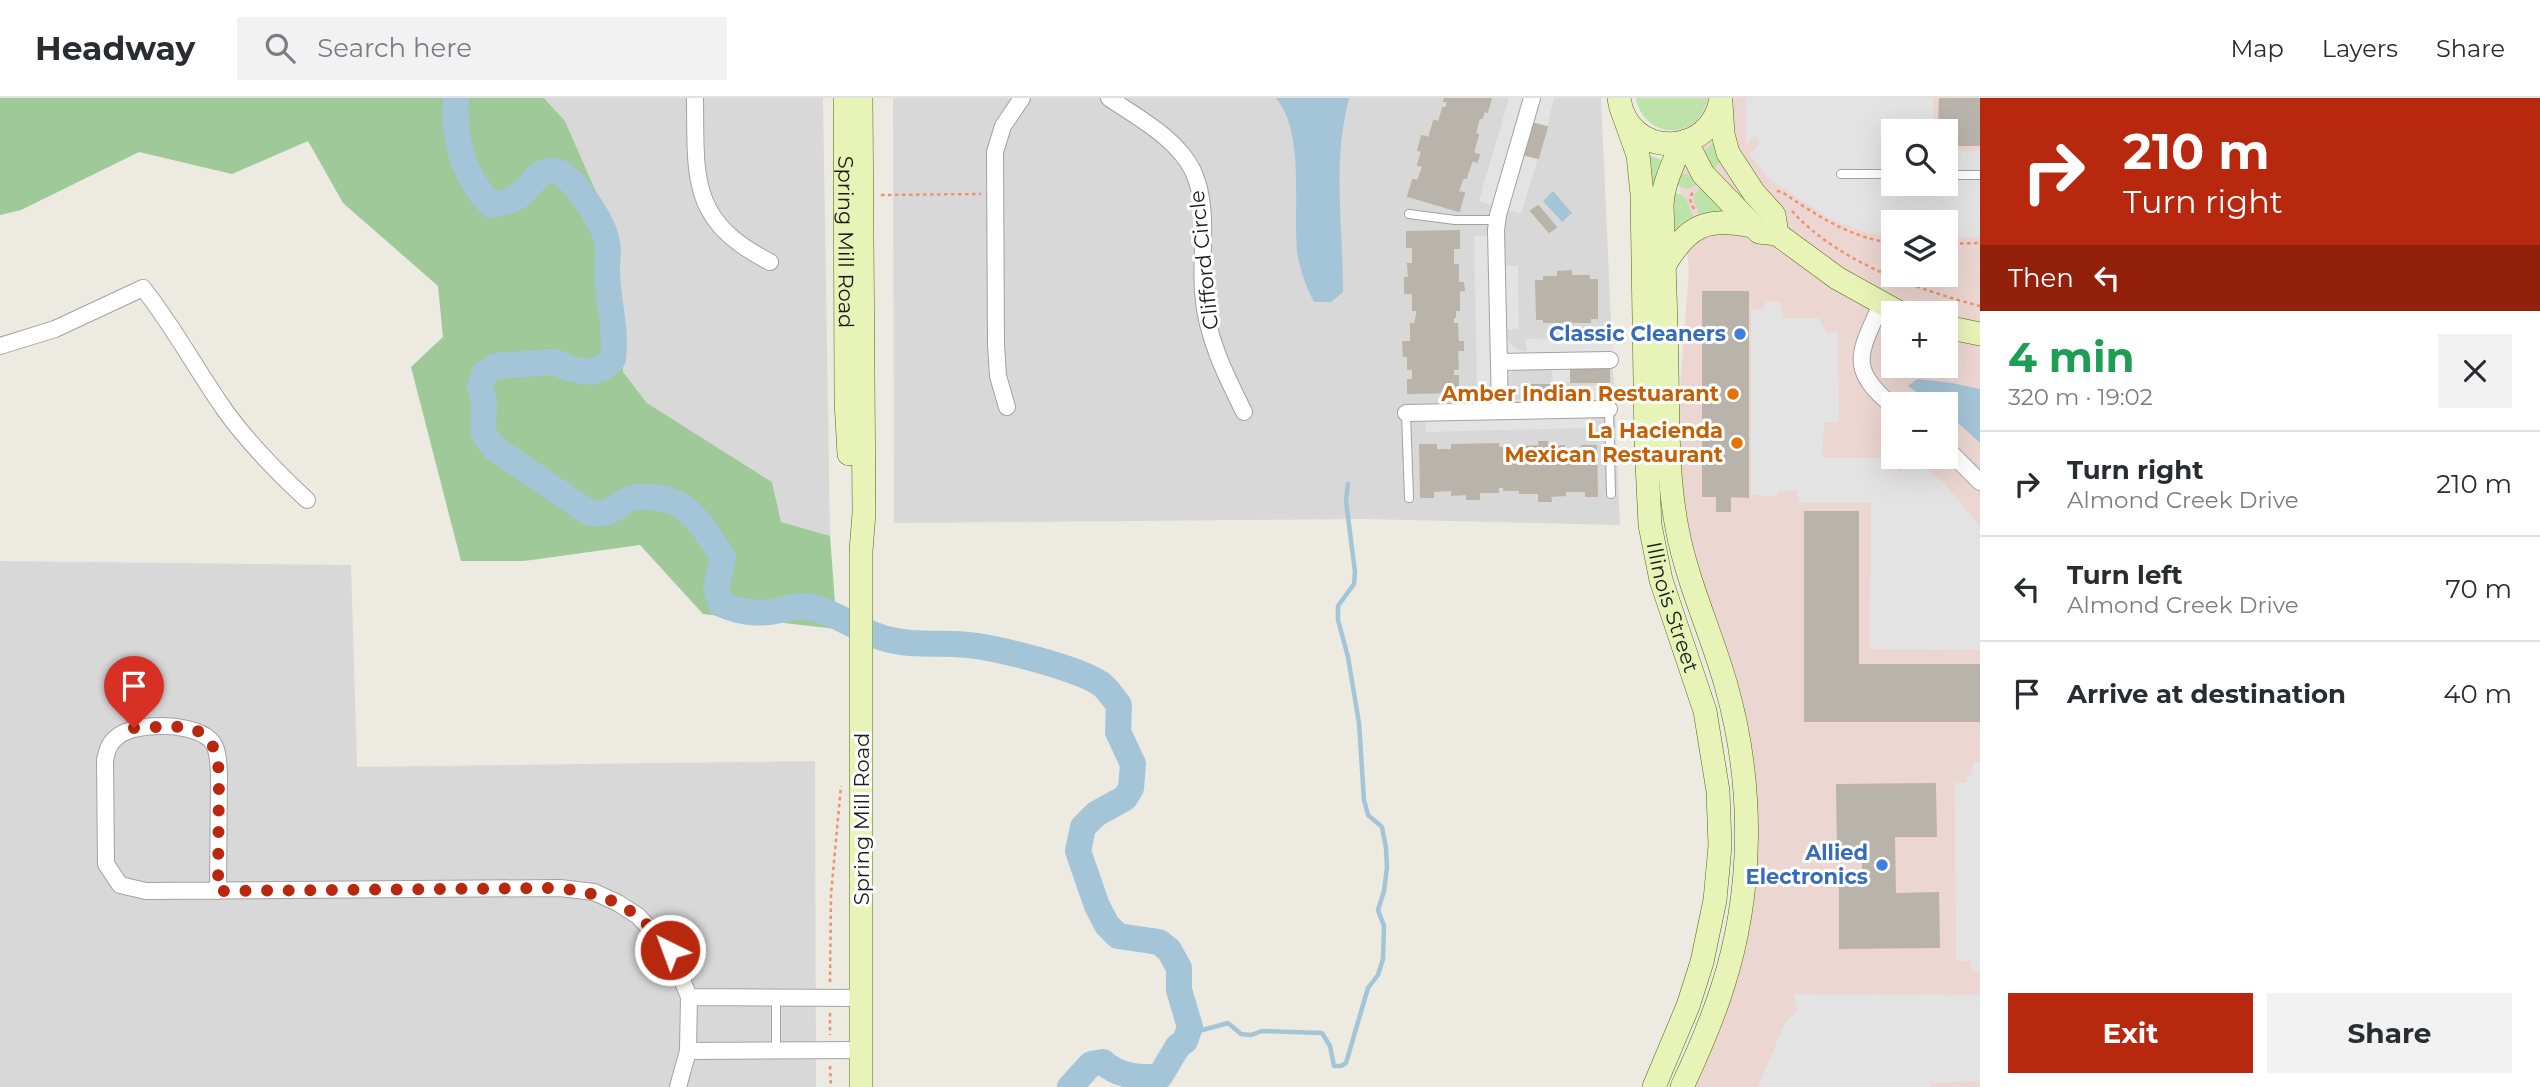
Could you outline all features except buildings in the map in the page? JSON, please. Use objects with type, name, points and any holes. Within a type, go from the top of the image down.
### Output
[{"type":"street","points":[[695,98],[696,171],[707,208],[720,227],[737,243],[770,262]]},
{"type":"street","name":"Spring Mill Road","points":[[845,98],[846,401],[853,512],[861,551]]},
{"type":"street","name":"Spring Mill Road","points":[[861,1087],[861,551],[864,513],[862,98]]},
{"type":"street","points":[[1007,407],[998,376],[996,345],[995,152],[1003,125],[1023,98]]},
{"type":"street","name":"Clifford Circle","points":[[1109,98],[1164,136],[1192,169],[1202,207],[1203,292],[1208,330],[1225,374],[1244,412]]},
{"type":"street","points":[[1500,411],[1496,280],[1498,220],[1532,98]]},
{"type":"street","points":[[1622,107],[1639,134],[1660,143],[1684,142],[1709,127],[1718,112],[1721,99]]},
{"type":"street","points":[[1721,99],[1723,134],[1728,153],[1754,194],[1773,215],[1777,234]]},
{"type":"street","name":"Illinois Street","points":[[1622,107],[1638,155],[1641,182],[1650,525],[1664,589],[1705,710],[1718,791],[1720,846],[1715,900],[1702,962],[1688,1006],[1654,1087]]},
{"type":"street","points":[[1684,142],[1703,174],[1759,232],[1777,234],[1818,266],[1881,302]]},
{"type":"street","name":"Illinois Street","points":[[1682,1087],[1704,1038],[1737,933],[1744,878],[1746,822],[1738,740],[1726,686],[1698,608],[1677,529],[1669,461],[1664,187],[1684,142]]},
{"type":"street","points":[[1664,266],[1682,239],[1700,226],[1714,222],[1752,226]]},
{"type":"street","points":[[0,345],[55,329],[143,288],[165,316],[201,376],[237,426],[267,461],[307,500]]},
{"type":"street","points":[[1881,321],[1865,342],[1861,365],[1872,388],[1881,396]]},
{"type":"street","points":[[1958,329],[1980,334]]},
{"type":"street","points":[[1499,362],[1610,360]]},
{"type":"street","points":[[1406,413],[1609,409]]},
{"type":"street","points":[[1958,459],[1980,482]]},
{"type":"street","points":[[218,891],[219,775],[214,743],[197,730],[187,727],[134,728],[124,732],[107,748],[105,760],[106,864],[112,877],[120,885],[133,890],[218,891],[559,888],[594,892],[638,916],[656,932],[670,950],[689,997],[688,1051],[678,1087]]},
{"type":"street","points":[[689,997],[862,998]]},
{"type":"street","points":[[688,1051],[862,1050]]},
{"type":"lane","points":[[1842,174],[1881,174]]},
{"type":"lane","points":[[1958,175],[1980,175]]},
{"type":"lane","points":[[1409,214],[1455,220],[1498,220]]},
{"type":"lane","points":[[1609,409],[1611,494]]},
{"type":"lane","points":[[1406,413],[1409,498]]},
{"type":"lane","points":[[1702,962],[1727,971]]},
{"type":"lane","points":[[776,997],[776,1051]]},
{"type":"path","points":[[1696,216],[1690,201],[1691,195],[1700,185]]},
{"type":"path","points":[[1780,198],[1774,191],[1782,192],[1811,213],[1881,241]]},
{"type":"path","points":[[881,195],[995,194]]},
{"type":"path","points":[[1786,204],[1821,235],[1878,271],[1942,296],[1980,306]]},
{"type":"path","points":[[1958,244],[1980,243]]},
{"type":"path","points":[[831,1087],[831,894],[842,781]]},
{"type":"shaded area","points":[[544,98],[823,98],[830,536],[781,522],[772,482],[647,403],[623,372],[618,242],[565,121]]},
{"type":"shaded area","points":[[893,98],[1601,98],[1620,525],[1365,519],[894,523]]},
{"type":"shaded area","points":[[1509,98],[1554,98],[1547,127],[1523,154],[1538,158],[1521,214],[1479,201]]},
{"type":"shaded area","points":[[1668,98],[1980,98],[1980,1087],[1691,1087],[1756,819],[1751,745],[1730,662],[1696,569],[1686,525],[1677,428],[1689,270]]},
{"type":"shaded area","points":[[1746,98],[1933,98],[1933,119],[1881,119],[1881,196],[1958,196],[1958,151],[1980,151],[1980,237],[1958,237],[1958,210],[1881,210],[1881,235],[1830,219],[1770,180],[1749,154],[1760,144],[1756,135],[1746,144]]},
{"type":"shaded area","points":[[1502,235],[1505,266],[1518,266],[1519,329],[1505,330],[1506,339],[1517,350],[1526,352],[1526,339],[1612,337],[1613,349],[1609,366],[1571,367],[1571,382],[1553,383],[1552,368],[1514,369],[1506,377],[1489,385],[1477,385],[1474,236]]},
{"type":"shaded area","points":[[1767,301],[1781,302],[1783,318],[1818,318],[1827,332],[1838,333],[1839,422],[1824,422],[1822,458],[1881,458],[1881,469],[1897,469],[1900,472],[1902,469],[1927,469],[1944,483],[1980,526],[1980,650],[1870,649],[1871,503],[1799,503],[1797,490],[1779,491],[1777,496],[1751,495],[1751,310],[1762,309]]},
{"type":"shaded area","points":[[1616,385],[1616,399],[1599,414],[1591,415],[1591,428],[1426,432],[1425,417],[1458,399],[1556,400],[1558,386]]},
{"type":"shaded area","points":[[0,561],[351,565],[357,767],[815,761],[816,1087],[0,1087]]},
{"type":"shaded area","points":[[1973,762],[1980,762],[1980,971],[1972,971],[1971,961],[1956,961],[1955,783],[1967,783],[1967,777],[1972,775]]},
{"type":"shaded area","points":[[1794,994],[1980,995],[1980,1081],[1931,1083],[1930,1087],[1758,1087],[1785,1023],[1797,1011]]},
{"type":"green space","points":[[0,98],[544,98],[565,121],[618,242],[623,372],[647,403],[772,482],[781,522],[830,536],[837,629],[703,614],[640,545],[524,561],[461,561],[411,367],[443,337],[438,286],[343,203],[308,141],[232,174],[139,152],[21,210],[0,215]]},
{"type":"green space","points":[[1636,98],[1707,98],[1702,112],[1694,122],[1684,128],[1672,130],[1649,122],[1641,112]]},
{"type":"green space","points":[[1714,142],[1721,162],[1713,169],[1701,155]]},
{"type":"green space","points":[[1649,155],[1665,161],[1654,183],[1650,183]]},
{"type":"green space","points":[[1682,174],[1687,174],[1699,184],[1688,189],[1676,185]]},
{"type":"green space","points":[[1701,186],[1723,211],[1699,214],[1693,198]]},
{"type":"green space","points":[[1673,193],[1684,198],[1693,217],[1675,229]]},
{"type":"water","points":[[1276,98],[1349,98],[1340,171],[1343,292],[1331,302],[1314,302],[1301,271],[1297,251],[1294,150],[1291,130]]},
{"type":"water","points":[[1553,191],[1572,213],[1562,222],[1543,201]]},
{"type":"water","points":[[1917,379],[1980,389],[1980,443],[1958,423],[1958,392],[1916,392],[1908,386]]},
{"type":"waterway","points":[[456,98],[456,128],[461,156],[473,181],[491,205],[514,199],[544,172],[555,171],[570,181],[587,201],[608,245],[607,281],[614,337],[613,359],[604,367],[591,372],[571,369],[555,362],[496,366],[484,374],[480,387],[484,401],[483,433],[495,449],[588,512],[608,512],[635,497],[664,499],[685,509],[694,516],[723,557],[716,589],[721,604],[756,613],[799,606],[810,607],[894,641],[968,645],[1017,654],[1090,678],[1104,686],[1119,705],[1118,732],[1133,764],[1131,788],[1125,798],[1096,814],[1083,827],[1078,851],[1097,906],[1107,925],[1118,936],[1159,942],[1169,950],[1179,968],[1179,990],[1190,1027],[1185,1041],[1178,1046],[1160,1076],[1130,1075],[1116,1071],[1103,1062],[1091,1064],[1070,1087]]},
{"type":"waterway","points":[[1188,1034],[1228,1023],[1241,1034],[1251,1035],[1262,1031],[1322,1033],[1330,1046],[1334,1066],[1341,1066],[1346,1063],[1368,988],[1378,975],[1383,959],[1384,926],[1378,910],[1384,891],[1386,848],[1382,827],[1368,815],[1364,800],[1359,723],[1348,657],[1338,620],[1338,606],[1354,584],[1355,572],[1346,501],[1348,484]]},
{"type":"place","name":"Classic Cleaners","points":[[1740,334]]},
{"type":"place","name":"Amber Indian Restuarant","points":[[1733,394]]},
{"type":"place","name":"La Hacienda Mexican Restaurant","points":[[1737,443]]},
{"type":"place","name":"Allied Electronics","points":[[1882,865]]},
{"type":"route","points":[[134,728],[187,727],[197,730],[214,743],[219,775],[218,891],[559,888],[594,892],[638,916],[656,932],[670,950]]}]
